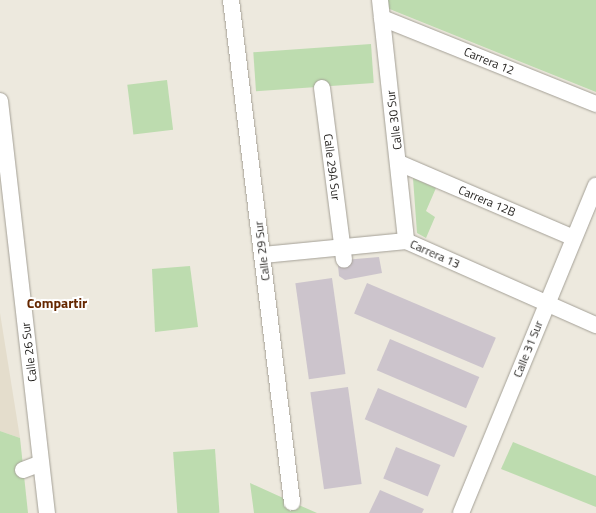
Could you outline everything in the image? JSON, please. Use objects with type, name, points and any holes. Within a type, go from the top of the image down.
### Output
[{"type":"street","name":"Calle 29 Sur","points":[[231,0],[292,502]]},
{"type":"street","name":"Calle 30 Sur","points":[[380,0],[406,241]]},
{"type":"street","name":"Carrera 12","points":[[382,18],[596,104]]},
{"type":"street","name":"Calle 29A Sur","points":[[322,88],[343,254]]},
{"type":"street","name":"Calle 26 Sur","points":[[0,101],[47,513]]},
{"type":"street","name":"Carrera 12B","points":[[399,163],[574,238]]},
{"type":"street","name":"Calle 31 Sur","points":[[461,513],[596,186]]},
{"type":"street","name":"Carrera 13","points":[[263,255],[343,254],[406,241],[596,325]]},
{"type":"street","points":[[24,470],[41,463]]},
{"type":"shaded area","points":[[0,313],[20,438],[0,431]]},
{"type":"green space","points":[[387,0],[596,0],[596,92],[387,8]]},
{"type":"green space","points":[[371,44],[374,83],[256,91],[253,52]]},
{"type":"green space","points":[[167,80],[173,130],[133,135],[127,85]]},
{"type":"green space","points":[[413,178],[436,188],[426,211],[435,217],[426,238],[417,233]]},
{"type":"green space","points":[[190,266],[198,327],[155,332],[152,269]]},
{"type":"green space","points":[[0,431],[20,438],[28,513],[0,513]]},
{"type":"green space","points":[[513,442],[596,476],[596,507],[501,469]]},
{"type":"green space","points":[[215,449],[219,513],[177,513],[173,452]]},
{"type":"green space","points":[[250,483],[292,502],[317,513],[254,513]]},
{"type":"building","points":[[379,257],[382,273],[345,280],[339,276],[338,265],[344,260]]},
{"type":"building","points":[[332,278],[345,374],[309,379],[295,283]]},
{"type":"building","points":[[367,283],[496,338],[483,368],[354,313]]},
{"type":"building","points":[[390,339],[479,377],[466,408],[377,370]]},
{"type":"building","points":[[348,387],[362,484],[324,489],[310,392]]},
{"type":"building","points":[[378,388],[467,426],[454,457],[365,419]]},
{"type":"building","points":[[396,447],[441,465],[428,497],[383,479]]},
{"type":"building","points":[[380,490],[424,509],[422,513],[369,513]]},
{"type":"district","name":"Compartir","points":[[57,303]]}]
